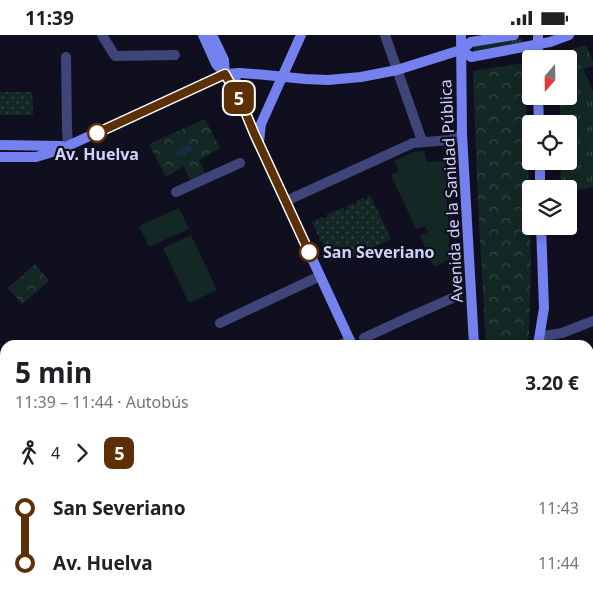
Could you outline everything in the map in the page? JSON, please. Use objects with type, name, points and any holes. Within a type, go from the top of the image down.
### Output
[{"type":"street","points":[[102,35],[115,56],[175,55]]},
{"type":"street","points":[[203,35],[216,64],[225,74],[242,104],[320,276],[346,340]]},
{"type":"street","points":[[212,35],[224,60],[225,74]]},
{"type":"street","points":[[259,143],[261,124],[301,35]]},
{"type":"street","points":[[385,35],[422,141]]},
{"type":"street","name":"Avenida de la Sanidad Pública","points":[[461,35],[462,134],[474,340]]},
{"type":"street","points":[[0,157],[36,157],[68,146],[225,74],[328,80],[362,77],[397,70],[461,50],[471,42],[514,35]]},
{"type":"street","points":[[461,50],[471,57],[538,39],[550,42],[569,35]]},
{"type":"street","points":[[66,57],[68,146]]},
{"type":"street","points":[[286,201],[413,143],[450,140],[462,134]]},
{"type":"street","points":[[0,145],[68,146]]},
{"type":"street","points":[[176,192],[240,163]]},
{"type":"street","points":[[541,235],[544,308],[542,340]]},
{"type":"street","points":[[220,323],[320,276]]},
{"type":"street","points":[[364,338],[457,296]]},
{"type":"street","points":[[546,340],[593,321]]},
{"type":"green space","points":[[522,38],[523,42],[474,51],[473,46]]},
{"type":"green space","points":[[586,45],[593,62],[593,66],[583,69],[593,91],[593,187],[577,190],[577,180],[561,180],[561,170],[577,170],[577,115],[560,115],[560,105],[578,105],[578,50],[570,50]]},
{"type":"green space","points":[[522,63],[522,105],[526,105],[527,115],[522,115],[522,170],[528,170],[529,180],[522,180],[522,235],[530,235],[531,263],[528,340],[486,340],[473,71]]},
{"type":"green space","points":[[0,92],[32,92],[33,115],[0,115]]},
{"type":"green space","points":[[205,119],[220,148],[199,160],[206,175],[191,182],[184,166],[166,177],[149,144]]},
{"type":"green space","points":[[424,151],[427,162],[445,161],[450,259],[434,267],[420,236],[428,232],[425,226],[416,229],[391,175],[399,171],[394,161],[414,152]]},
{"type":"green space","points":[[370,195],[391,239],[354,257],[351,251],[330,261],[312,222],[322,217],[324,219],[327,217],[326,215],[343,208],[344,210],[348,208],[347,206],[358,203],[357,201],[363,198],[364,200],[368,199],[367,196]]},
{"type":"green space","points":[[179,208],[189,229],[149,247],[139,226]]},
{"type":"green space","points":[[191,235],[217,290],[189,303],[163,248]]},
{"type":"green space","points":[[35,264],[49,281],[22,304],[8,288]]},
{"type":"water","points":[[190,144],[193,150],[180,156],[176,150]]},
{"type":"bus line","name":"5","points":[[97,133],[225,74],[242,104],[309,252]]},
{"type":"place","name":"Av. Huelva","points":[[97,133]]},
{"type":"place","name":"San Severiano","points":[[309,252]]}]
